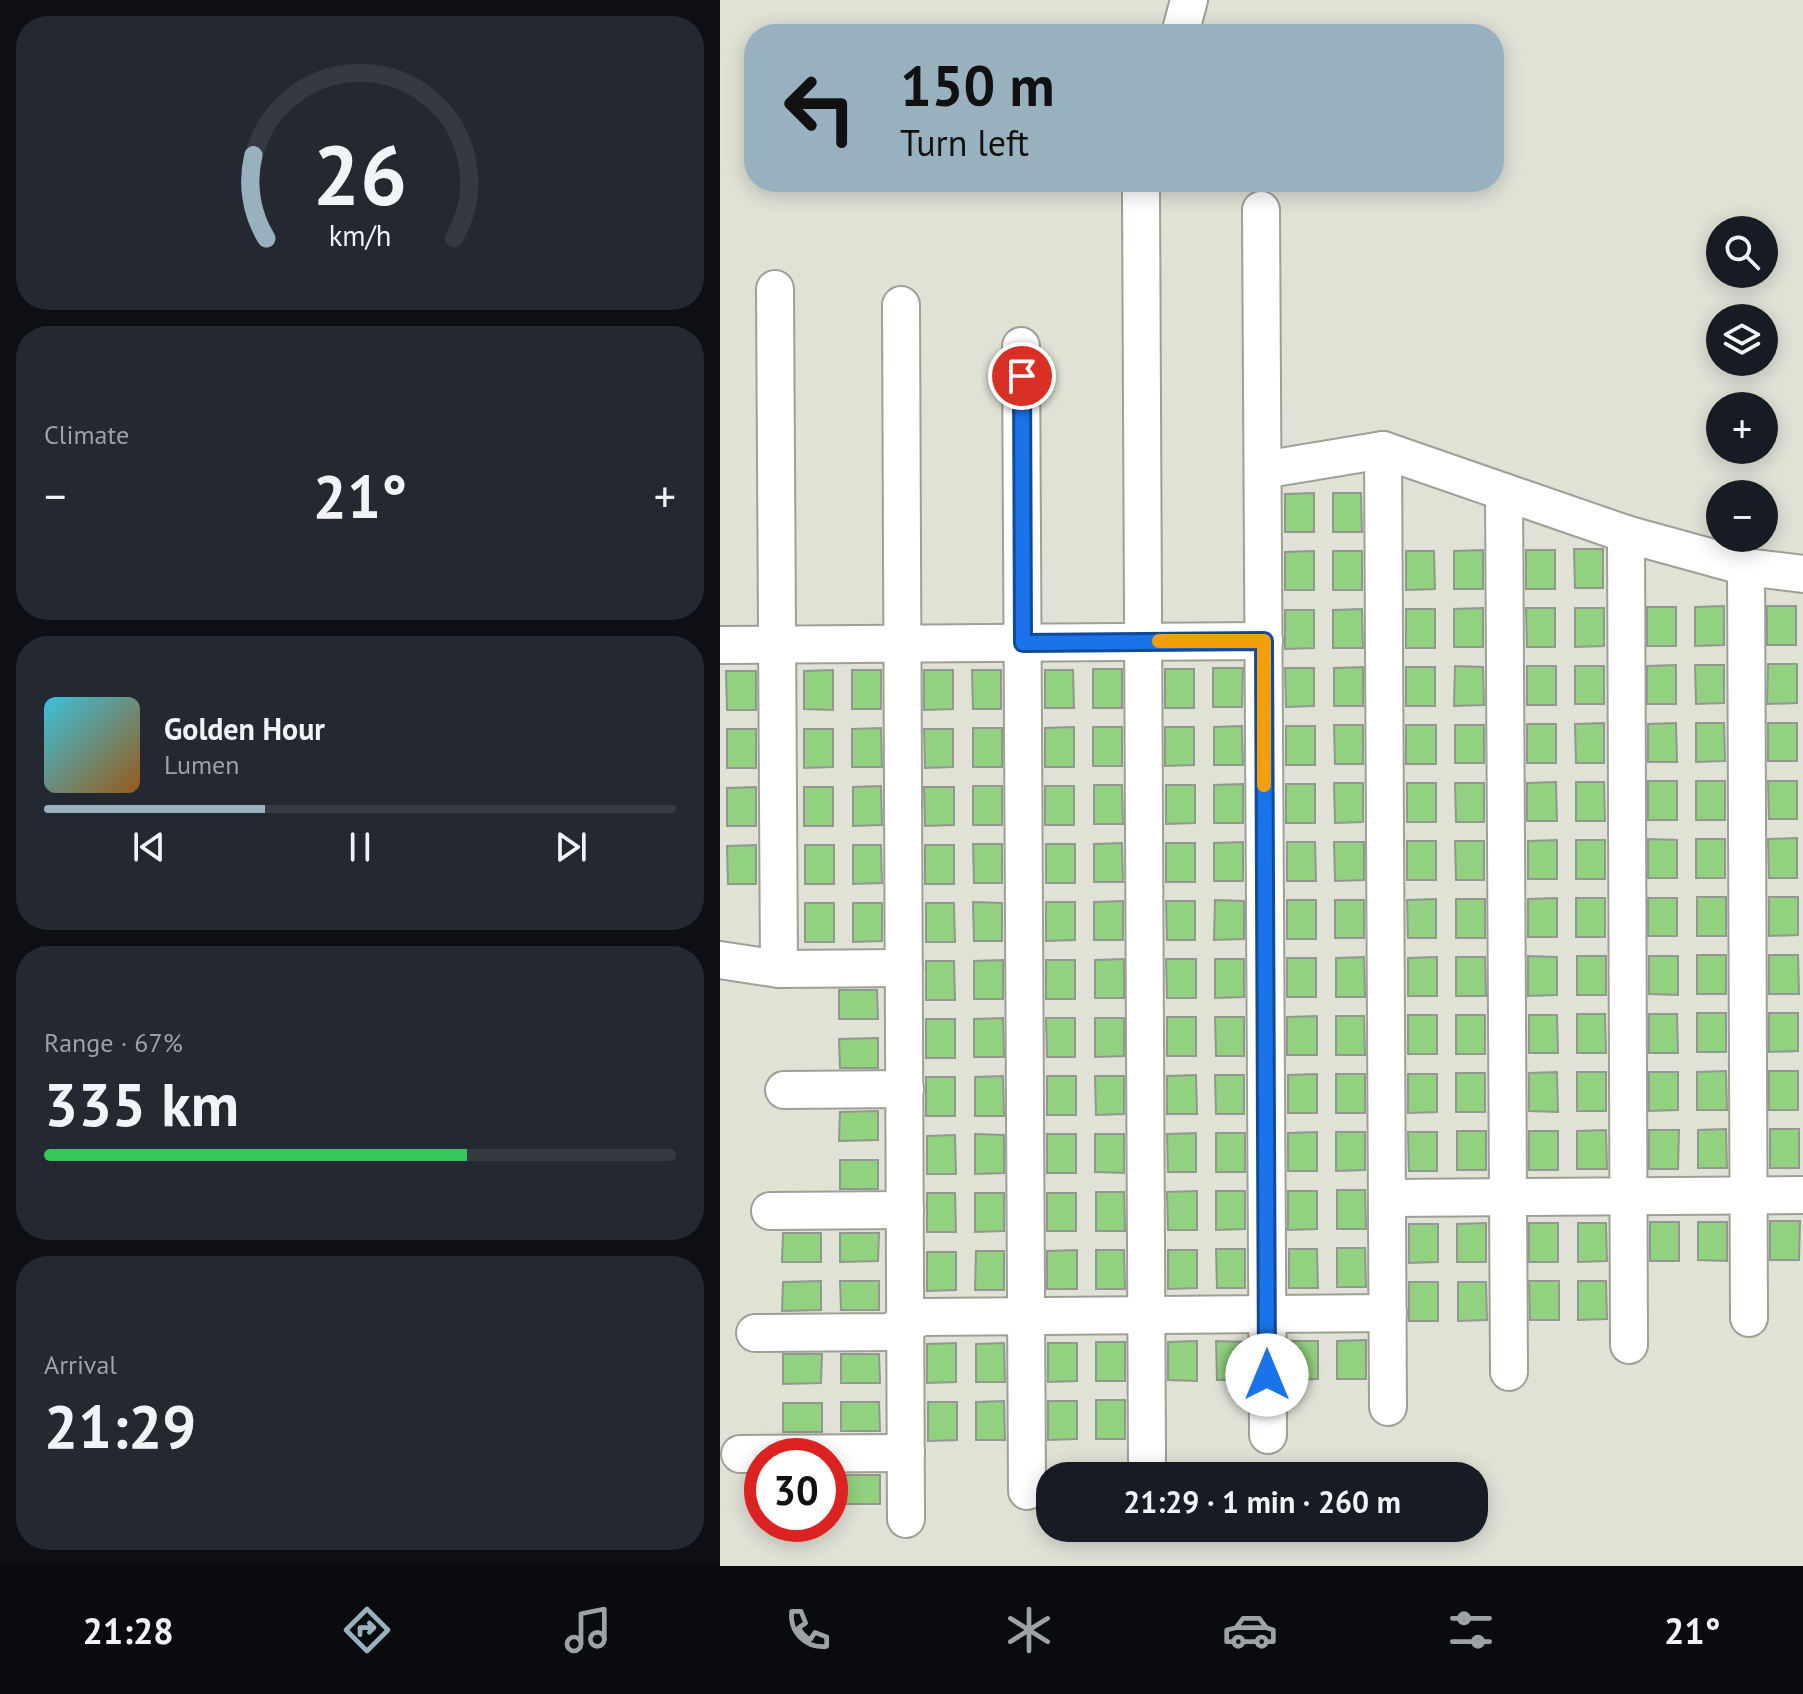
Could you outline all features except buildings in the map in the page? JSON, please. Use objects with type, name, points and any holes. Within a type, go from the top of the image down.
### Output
[{"type":"street","points":[[1183,24],[1189,0]]},
{"type":"street","points":[[1141,192],[1147,1460]]},
{"type":"street","points":[[1261,210],[1268,1435]]},
{"type":"street","points":[[775,289],[779,969]]},
{"type":"street","points":[[901,305],[906,1519]]},
{"type":"street","points":[[1021,346],[1027,1491]]},
{"type":"street","points":[[1263,470],[1383,450],[1626,534],[1746,567],[1803,574]]},
{"type":"street","points":[[1383,450],[1388,1407]]},
{"type":"street","points":[[1504,492],[1509,1372]]},
{"type":"street","points":[[1626,534],[1629,1345]]},
{"type":"street","points":[[1746,567],[1749,1318]]},
{"type":"street","points":[[720,645],[1264,641]]},
{"type":"street","points":[[720,960],[779,969],[904,968]]},
{"type":"street","points":[[784,1090],[905,1089]]},
{"type":"street","points":[[1387,1198],[1803,1195]]},
{"type":"street","points":[[770,1211],[905,1210]]},
{"type":"street","points":[[755,1333],[889,1332],[922,1317],[1388,1313]]},
{"type":"street","points":[[740,1454],[906,1453]]},
{"type":"slow traffic","points":[[1159,641],[1264,641],[1264,785]]},
{"type":"route","points":[[1022,376],[1023,643],[1264,641],[1267,1375]]}]
